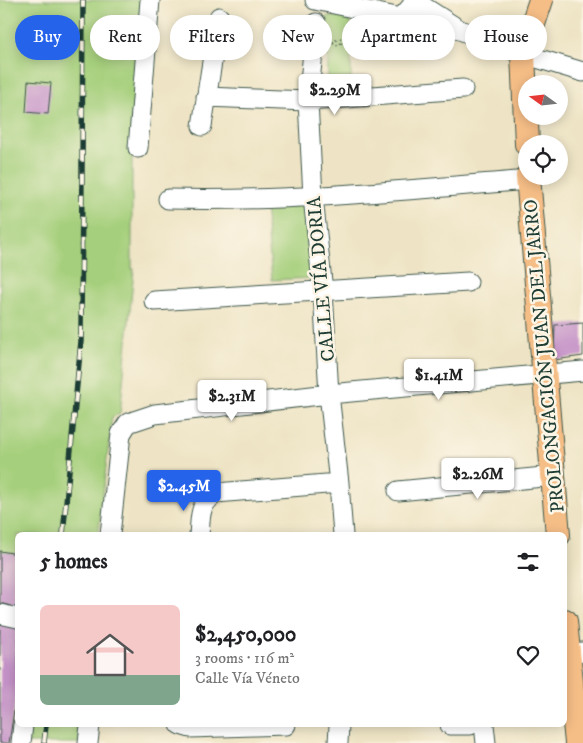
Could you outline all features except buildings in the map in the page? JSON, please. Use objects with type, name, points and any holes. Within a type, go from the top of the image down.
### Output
[{"type":"main road","points":[[536,15],[541,0]]},
{"type":"main road","points":[[523,60],[526,135]]},
{"type":"main road","name":"PROLONGACIÓN JUAN DEL JARRO","points":[[529,185],[558,532]]},
{"type":"main road","points":[[567,627],[576,653],[577,743]]},
{"type":"street","points":[[138,148],[150,0]]},
{"type":"street","points":[[315,0],[387,15]]},
{"type":"street","points":[[403,15],[415,1],[460,30]]},
{"type":"street","points":[[455,29],[465,32]]},
{"type":"street","points":[[202,126],[212,60]]},
{"type":"street","name":"CALLE VÍA DORIA","points":[[312,60],[308,101],[313,197],[323,291],[329,394],[339,483],[342,532]]},
{"type":"street","points":[[543,60],[583,72]]},
{"type":"street","points":[[206,97],[308,101],[463,89]]},
{"type":"street","points":[[168,199],[212,200],[313,197],[518,179]]},
{"type":"street","points":[[154,301],[468,282]]},
{"type":"street","points":[[110,532],[121,434],[128,423],[155,414],[329,394],[583,371]]},
{"type":"street","points":[[398,491],[554,476]]},
{"type":"street","points":[[199,532],[202,508],[206,500],[216,493],[339,483]]},
{"type":"street","points":[[0,614],[15,617]]},
{"type":"street","points":[[21,743],[23,727]]},
{"type":"street","points":[[88,743],[90,727]]},
{"type":"street","points":[[187,727],[216,727]]},
{"type":"street","points":[[338,743],[339,727]]},
{"type":"street","points":[[484,727],[486,743]]},
{"type":"green space","points":[[0,0],[144,0],[142,15],[90,15],[90,60],[138,60],[132,119],[132,269],[134,269],[120,414],[112,417],[98,532],[15,532],[15,554],[0,551]]},
{"type":"green space","points":[[332,16],[342,17],[342,60],[351,60],[351,78],[328,81],[328,60],[332,60]]},
{"type":"green space","points":[[308,202],[315,278],[272,280],[265,205]]},
{"type":"green space","points":[[25,727],[80,727],[79,743],[23,743]]},
{"type":"railway","points":[[63,532],[81,341],[83,0]]},
{"type":"railway","points":[[44,743],[46,727]]}]
